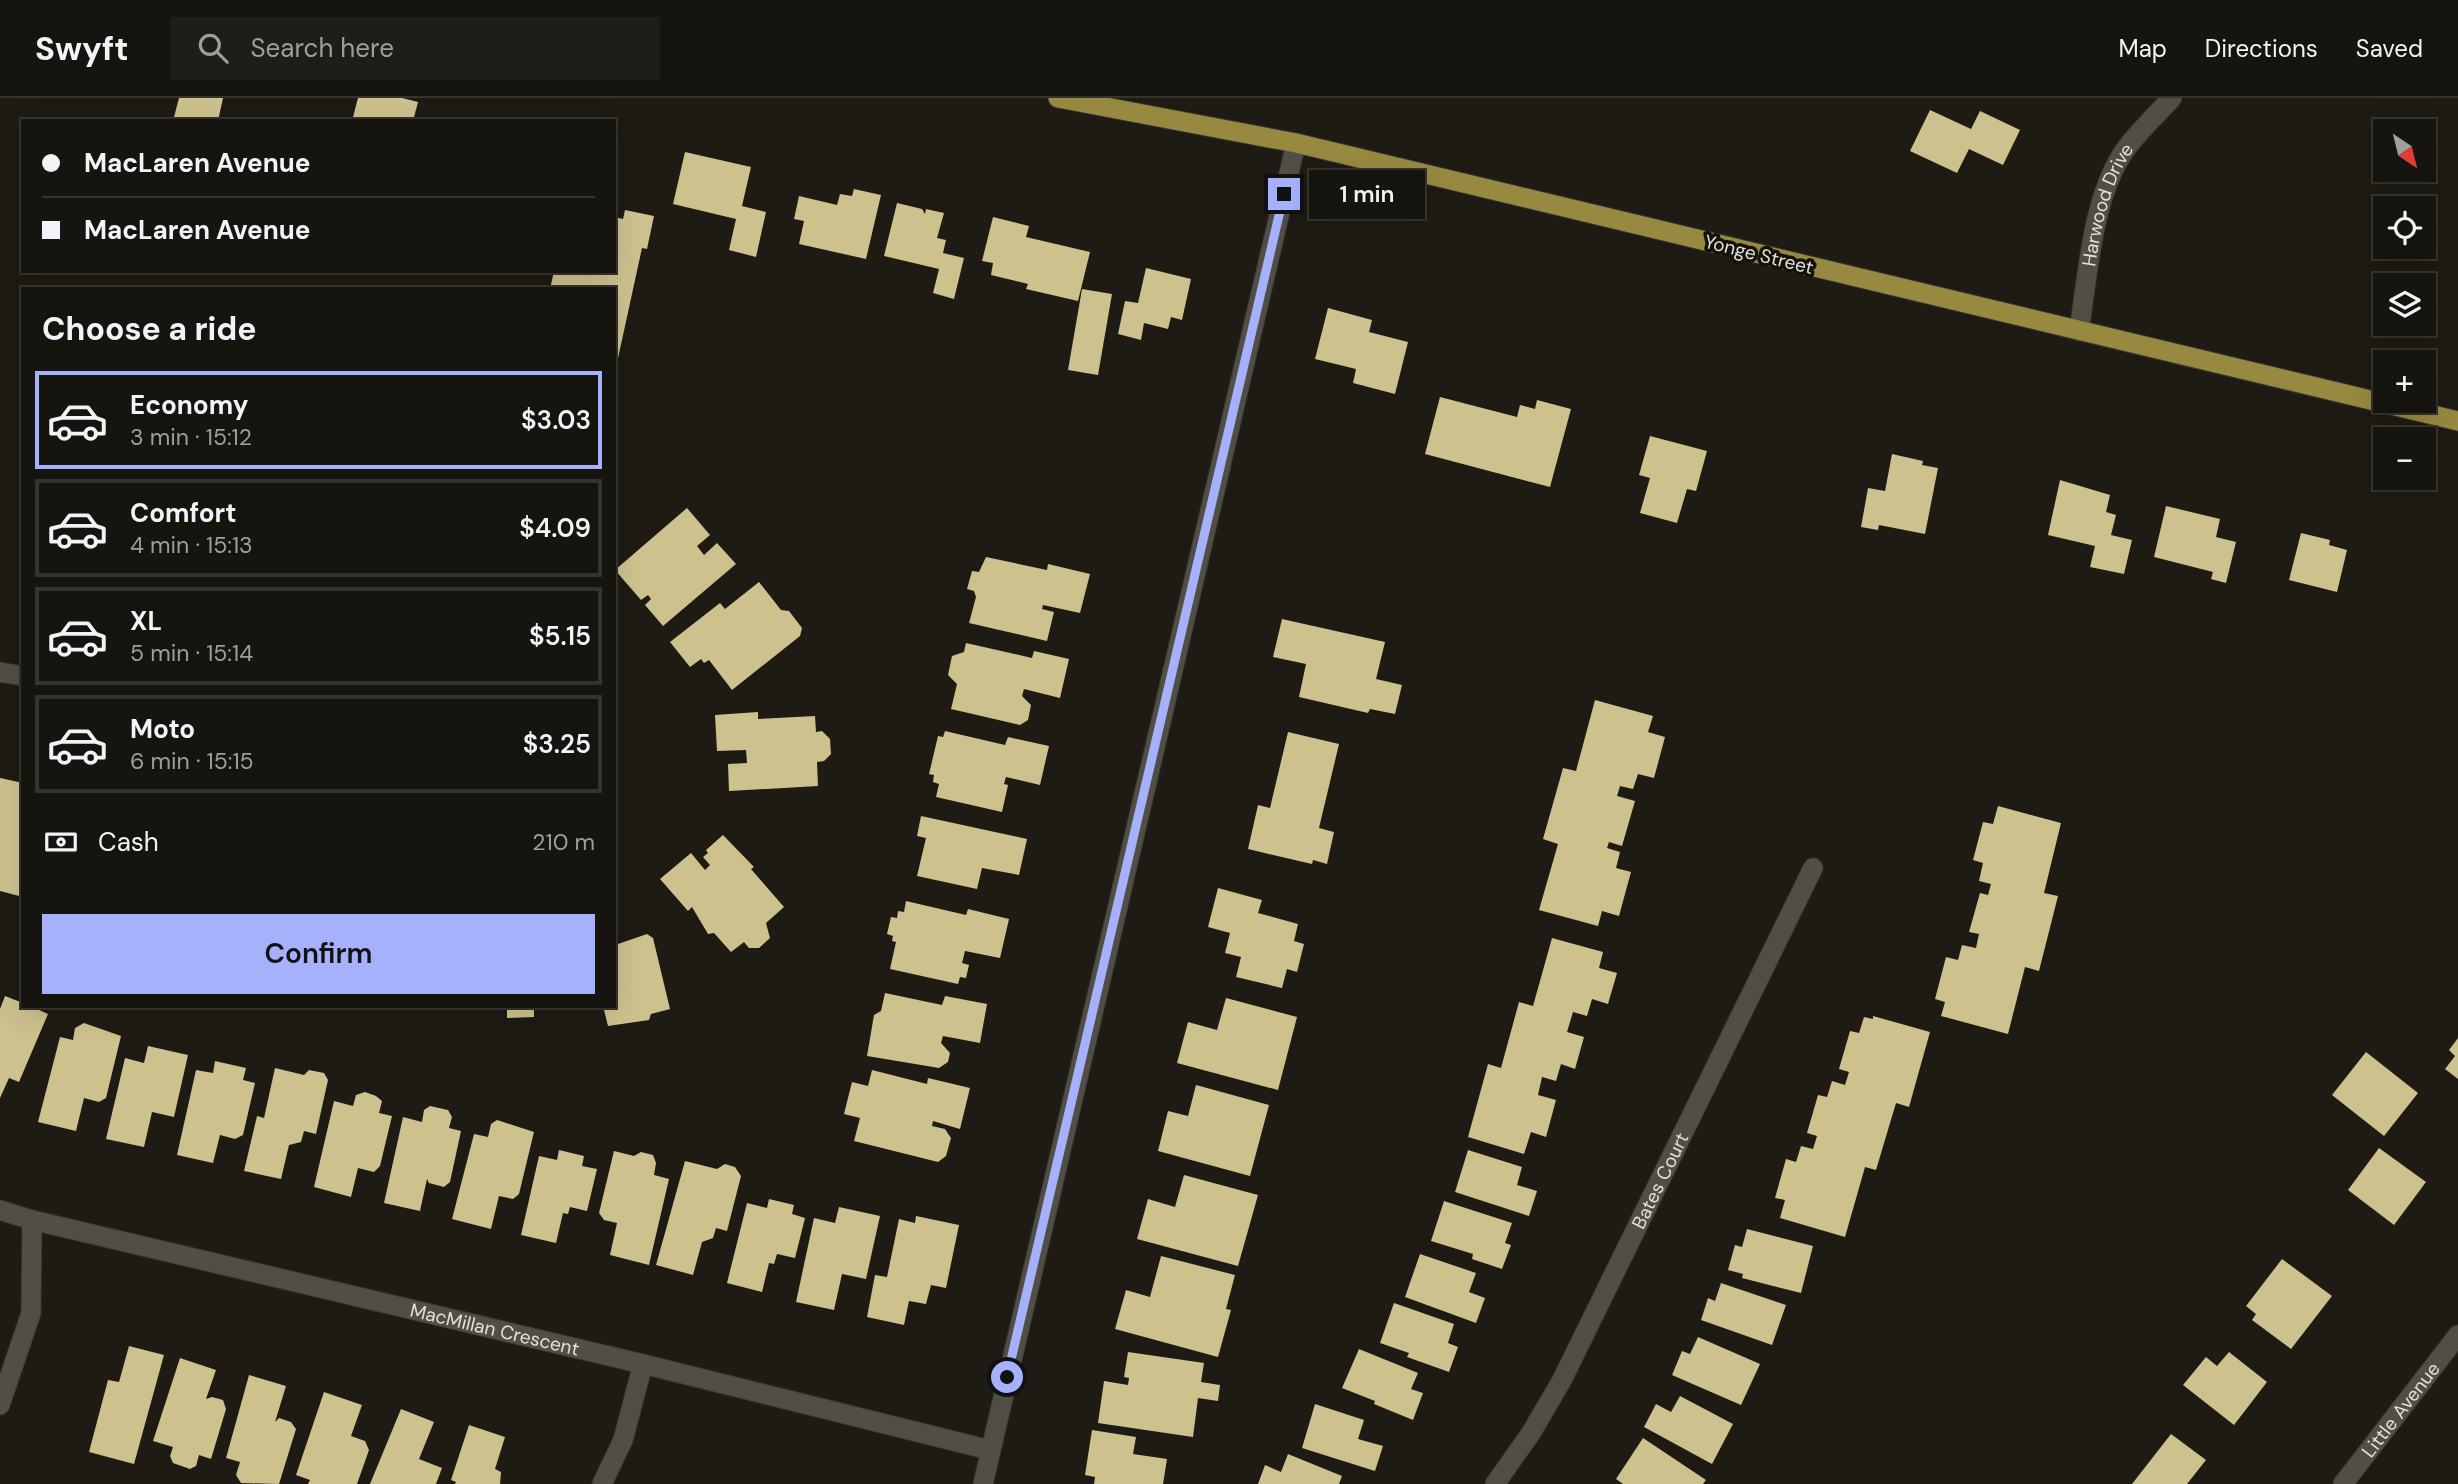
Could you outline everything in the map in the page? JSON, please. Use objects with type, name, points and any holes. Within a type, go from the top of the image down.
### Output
[{"type":"main road","name":"Yonge Street","points":[[1058,98],[1296,143],[2458,421]]},
{"type":"street","name":"Harwood Drive","points":[[2079,331],[2096,226],[2109,179],[2124,151],[2172,98]]},
{"type":"street","points":[[983,1484],[1296,143]]},
{"type":"street","points":[[0,672],[21,676]]},
{"type":"street","name":"Bates Court","points":[[1495,1484],[1531,1433],[1562,1380],[1813,868]]},
{"type":"street","name":"MacMillan Crescent","points":[[0,1210],[32,1220],[643,1364],[990,1450]]},
{"type":"street","points":[[0,1405],[31,1313],[32,1220]]},
{"type":"street","name":"Little Avenue","points":[[2343,1484],[2458,1335]]},
{"type":"street","points":[[602,1484],[623,1440],[643,1364]]},
{"type":"building","points":[[179,98],[223,98],[218,119],[174,119]]},
{"type":"building","points":[[358,98],[402,98],[418,102],[414,119],[353,119]]},
{"type":"building","points":[[1930,110],[1971,129],[1980,111],[2020,130],[2003,165],[1969,149],[1957,173],[1910,151]]},
{"type":"building","points":[[685,152],[751,167],[742,206],[766,212],[756,257],[729,250],[736,219],[673,204]]},
{"type":"building","points":[[854,189],[881,195],[866,259],[799,244],[804,221],[794,219],[799,196],[837,205],[840,194],[852,196]]},
{"type":"building","points":[[897,203],[922,209],[925,214],[926,209],[944,213],[937,238],[946,240],[943,253],[964,258],[954,299],[933,293],[939,269],[884,256]]},
{"type":"building","points":[[625,210],[654,216],[647,249],[642,248],[616,367],[616,287],[550,287],[554,273],[616,273],[616,217],[623,219]]},
{"type":"building","points":[[993,217],[1029,226],[1026,237],[1090,252],[1078,301],[1026,289],[1028,284],[991,275],[993,263],[982,261]]},
{"type":"building","points":[[1146,268],[1191,279],[1182,320],[1171,317],[1168,329],[1144,323],[1141,340],[1118,334],[1125,301],[1138,303]]},
{"type":"building","points":[[1082,289],[1112,294],[1098,375],[1068,370]]},
{"type":"building","points":[[1328,308],[1372,320],[1369,332],[1408,342],[1395,394],[1353,383],[1356,369],[1315,359]]},
{"type":"building","points":[[1440,397],[1517,417],[1520,405],[1535,409],[1537,400],[1571,409],[1550,487],[1425,454]]},
{"type":"building","points":[[1650,436],[1707,451],[1696,491],[1687,489],[1677,523],[1640,513],[1650,478],[1639,475]]},
{"type":"building","points":[[1892,454],[1923,461],[1922,465],[1938,468],[1925,534],[1879,525],[1878,530],[1861,527],[1868,488],[1885,491]]},
{"type":"building","points":[[2060,480],[2110,495],[2106,512],[2116,515],[2111,535],[2132,540],[2124,574],[2090,567],[2095,546],[2048,535]]},
{"type":"building","points":[[2166,506],[2220,519],[2216,537],[2236,542],[2226,583],[2211,579],[2213,572],[2154,557]]},
{"type":"building","points":[[687,508],[710,535],[697,546],[704,555],[717,543],[736,564],[663,626],[645,605],[651,599],[648,595],[641,600],[616,569]]},
{"type":"building","points":[[2301,533],[2330,540],[2329,545],[2347,550],[2337,592],[2289,580]]},
{"type":"building","points":[[986,557],[1047,570],[1048,564],[1090,574],[1080,613],[1043,605],[1042,609],[1054,612],[1047,641],[969,623],[976,597],[974,591],[967,589],[972,571],[979,572]]},
{"type":"building","points":[[759,582],[781,610],[789,611],[802,628],[800,636],[732,690],[709,660],[704,663],[701,659],[690,667],[670,642],[720,603],[725,609]]},
{"type":"building","points":[[1282,619],[1385,642],[1376,679],[1402,685],[1395,714],[1370,709],[1368,713],[1299,697],[1306,664],[1273,657]]},
{"type":"building","points":[[966,643],[1032,658],[1034,651],[1069,659],[1060,698],[1024,689],[1022,696],[1031,705],[1028,720],[1020,725],[951,709],[957,684],[948,675],[952,656],[964,652]]},
{"type":"building","points":[[1595,700],[1653,716],[1648,732],[1665,737],[1654,778],[1638,774],[1633,789],[1620,786],[1617,796],[1635,801],[1622,846],[1609,842],[1607,848],[1620,852],[1616,868],[1631,872],[1619,916],[1602,911],[1598,926],[1539,910],[1558,844],[1543,839],[1563,768],[1576,771]]},
{"type":"building","points":[[758,712],[758,719],[815,716],[816,732],[822,731],[830,739],[831,754],[824,761],[817,762],[818,786],[729,791],[728,764],[747,763],[746,750],[717,751],[715,715]]},
{"type":"building","points":[[945,731],[1005,745],[1008,737],[1049,746],[1040,785],[1006,777],[1004,784],[1008,785],[1002,812],[936,797],[939,784],[933,782],[934,775],[929,774],[938,736],[943,737]]},
{"type":"building","points":[[1288,732],[1339,744],[1319,828],[1334,832],[1327,864],[1313,860],[1312,864],[1248,849],[1258,805],[1270,808]]},
{"type":"building","points":[[0,778],[21,783],[21,896],[0,891]]},
{"type":"building","points":[[1998,806],[2061,823],[2044,893],[2058,896],[2039,971],[2025,967],[2008,1034],[1941,1016],[1945,1002],[1935,999],[1946,957],[1958,960],[1962,945],[1976,948],[1979,934],[1969,932],[1980,893],[1988,895],[1991,884],[1979,881],[1983,863],[1973,860],[1983,822],[1993,824]]},
{"type":"building","points":[[921,816],[1027,839],[1019,875],[982,868],[977,889],[917,876],[926,838],[917,836]]},
{"type":"building","points":[[723,835],[754,867],[751,869],[784,907],[766,923],[770,938],[759,948],[749,948],[744,942],[731,952],[714,933],[708,934],[692,907],[688,911],[660,879],[691,853],[705,870],[710,865],[703,857],[708,853],[706,850]]},
{"type":"building","points":[[1218,888],[1262,900],[1258,913],[1298,924],[1294,941],[1304,944],[1297,972],[1287,969],[1282,988],[1236,977],[1241,957],[1225,953],[1230,933],[1208,927]]},
{"type":"building","points":[[906,901],[966,915],[968,909],[1009,919],[1000,958],[965,951],[962,963],[969,965],[966,978],[960,977],[958,984],[890,969],[896,942],[892,941],[893,936],[887,934],[891,917],[897,918],[898,911],[904,912]]},
{"type":"building","points":[[647,934],[653,938],[670,1009],[651,1014],[649,1020],[608,1026],[604,1008],[616,1008],[616,938],[618,944]]},
{"type":"building","points":[[1552,938],[1603,952],[1599,968],[1617,973],[1608,1004],[1592,999],[1587,1016],[1573,1012],[1567,1032],[1584,1037],[1575,1069],[1561,1064],[1556,1081],[1542,1077],[1538,1095],[1556,1100],[1546,1137],[1531,1132],[1524,1154],[1468,1137],[1488,1064],[1501,1068],[1519,1002],[1533,1006]]},
{"type":"building","points":[[885,993],[942,1005],[945,996],[987,1004],[980,1043],[943,1036],[941,1043],[950,1053],[948,1062],[939,1068],[867,1056],[874,1015],[881,1011]]},
{"type":"building","points":[[5,996],[21,1002],[21,1008],[34,1008],[48,1014],[19,1082],[9,1078],[0,1098],[0,1009]]},
{"type":"building","points":[[1226,998],[1297,1017],[1278,1090],[1177,1063],[1188,1022],[1217,1030]]},
{"type":"building","points":[[552,1008],[534,1009],[534,1017],[507,1018],[507,1010],[491,1010]]},
{"type":"building","points":[[1873,1016],[1930,1032],[1909,1107],[1896,1103],[1876,1170],[1865,1167],[1845,1237],[1780,1218],[1785,1200],[1775,1198],[1786,1159],[1796,1162],[1801,1146],[1813,1149],[1817,1136],[1807,1133],[1818,1095],[1827,1097],[1832,1081],[1845,1085],[1849,1072],[1839,1069],[1850,1031],[1859,1033],[1864,1017],[1873,1019]]},
{"type":"building","points":[[84,1023],[121,1036],[106,1098],[99,1102],[84,1098],[76,1131],[38,1122],[60,1037],[73,1040],[75,1028]]},
{"type":"building","points":[[2458,1038],[2458,1079],[2445,1069],[2455,1056],[2449,1050]]},
{"type":"building","points":[[148,1046],[188,1055],[174,1117],[152,1112],[144,1147],[106,1139],[125,1058],[144,1063]]},
{"type":"building","points":[[2366,1052],[2418,1093],[2384,1136],[2332,1095]]},
{"type":"building","points":[[215,1061],[246,1068],[243,1080],[255,1083],[243,1135],[235,1139],[220,1135],[213,1163],[177,1155],[196,1070],[213,1073]]},
{"type":"building","points":[[275,1068],[304,1075],[309,1070],[324,1073],[328,1080],[316,1134],[304,1131],[301,1142],[289,1145],[281,1179],[244,1171],[257,1116],[264,1118]]},
{"type":"building","points":[[872,1070],[927,1084],[928,1078],[970,1088],[960,1129],[933,1121],[932,1126],[945,1129],[951,1138],[946,1156],[938,1162],[854,1141],[860,1118],[844,1114],[852,1082],[868,1086]]},
{"type":"building","points":[[1196,1085],[1269,1105],[1250,1176],[1158,1151],[1168,1111],[1188,1116]]},
{"type":"building","points":[[365,1092],[382,1101],[379,1113],[392,1116],[380,1166],[374,1172],[358,1168],[351,1197],[314,1187],[334,1101],[353,1106],[356,1095]]},
{"type":"building","points":[[430,1106],[448,1110],[452,1117],[449,1128],[461,1131],[450,1182],[444,1187],[429,1183],[427,1179],[420,1211],[384,1203],[403,1117],[422,1122],[424,1110]]},
{"type":"building","points":[[497,1120],[534,1132],[519,1194],[513,1199],[499,1196],[491,1229],[452,1219],[474,1134],[488,1137],[491,1124]]},
{"type":"building","points":[[2379,1148],[2426,1182],[2394,1225],[2348,1190]]},
{"type":"building","points":[[559,1150],[584,1156],[582,1166],[597,1169],[587,1211],[570,1207],[568,1214],[563,1213],[556,1243],[521,1235],[539,1156],[557,1160]]},
{"type":"building","points":[[1468,1150],[1522,1167],[1517,1185],[1537,1191],[1529,1216],[1455,1192]]},
{"type":"building","points":[[614,1151],[634,1156],[641,1152],[653,1155],[656,1163],[654,1175],[669,1179],[649,1265],[610,1255],[617,1223],[604,1220],[599,1213]]},
{"type":"building","points":[[685,1161],[717,1169],[725,1164],[735,1167],[741,1176],[727,1231],[716,1228],[713,1238],[702,1242],[693,1275],[656,1265]]},
{"type":"building","points":[[1184,1175],[1258,1195],[1238,1266],[1137,1239],[1148,1199],[1175,1207]]},
{"type":"building","points":[[769,1199],[794,1205],[792,1214],[805,1218],[795,1258],[777,1254],[774,1264],[769,1263],[762,1292],[727,1283],[747,1203],[767,1208]]},
{"type":"building","points":[[1444,1201],[1512,1223],[1505,1243],[1511,1245],[1502,1269],[1472,1259],[1473,1254],[1431,1241]]},
{"type":"building","points":[[839,1207],[880,1216],[866,1279],[842,1274],[834,1310],[796,1302],[814,1218],[835,1223]]},
{"type":"building","points":[[916,1216],[959,1225],[946,1288],[931,1285],[926,1304],[909,1301],[904,1325],[867,1317],[875,1275],[887,1277],[899,1219],[915,1223]]},
{"type":"building","points":[[1747,1229],[1813,1246],[1801,1293],[1742,1278],[1743,1274],[1728,1270],[1735,1245],[1742,1247]]},
{"type":"building","points":[[1420,1254],[1476,1273],[1469,1292],[1485,1298],[1476,1323],[1405,1297]]},
{"type":"building","points":[[1161,1256],[1235,1275],[1226,1309],[1231,1310],[1218,1357],[1115,1329],[1126,1290],[1150,1297]]},
{"type":"building","points":[[2282,1259],[2332,1296],[2291,1349],[2252,1320],[2256,1314],[2246,1306]]},
{"type":"building","points":[[1721,1283],[1786,1305],[1772,1345],[1701,1320],[1708,1298],[1715,1301]]},
{"type":"building","points":[[1394,1303],[1454,1324],[1448,1343],[1458,1347],[1449,1372],[1407,1357],[1409,1353],[1380,1343]]},
{"type":"building","points":[[1698,1337],[1760,1364],[1741,1405],[1672,1375],[1682,1351],[1690,1354]]},
{"type":"building","points":[[129,1346],[164,1355],[134,1464],[89,1452],[108,1380],[119,1382]]},
{"type":"building","points":[[1359,1349],[1418,1373],[1411,1389],[1423,1393],[1413,1420],[1342,1388]]},
{"type":"building","points":[[1128,1352],[1204,1363],[1201,1382],[1220,1385],[1218,1401],[1198,1398],[1193,1437],[1098,1423],[1104,1381],[1128,1385],[1129,1378],[1124,1377]]},
{"type":"building","points":[[2229,1352],[2267,1382],[2234,1425],[2183,1385],[2206,1357],[2217,1366]]},
{"type":"building","points":[[180,1358],[216,1370],[206,1399],[212,1397],[223,1400],[226,1409],[211,1459],[199,1455],[196,1466],[190,1469],[173,1463],[170,1456],[173,1447],[153,1441]]},
{"type":"building","points":[[249,1375],[286,1386],[275,1422],[279,1418],[291,1422],[296,1429],[279,1484],[241,1483],[236,1475],[240,1462],[226,1458]]},
{"type":"building","points":[[324,1392],[362,1405],[351,1436],[365,1441],[369,1450],[357,1484],[308,1484],[310,1480],[296,1475]]},
{"type":"building","points":[[1680,1396],[1733,1424],[1712,1464],[1644,1427],[1656,1404],[1671,1412]]},
{"type":"building","points":[[1315,1404],[1364,1420],[1358,1439],[1383,1446],[1375,1471],[1302,1448]]},
{"type":"building","points":[[401,1409],[434,1422],[419,1459],[442,1468],[436,1484],[370,1484]]},
{"type":"building","points":[[469,1425],[505,1437],[495,1469],[501,1472],[500,1484],[455,1484],[456,1482],[451,1480]]},
{"type":"building","points":[[1092,1430],[1136,1437],[1133,1454],[1167,1459],[1163,1484],[1094,1484],[1095,1477],[1085,1475]]},
{"type":"building","points":[[2171,1434],[2206,1460],[2187,1484],[2132,1484]]},
{"type":"building","points":[[1643,1438],[1706,1480],[1703,1484],[1623,1484],[1616,1479]]},
{"type":"building","points":[[1288,1454],[1342,1476],[1339,1484],[1258,1484],[1265,1465],[1281,1472]]},
{"type":"route","points":[[1007,1377],[1284,194]]}]
